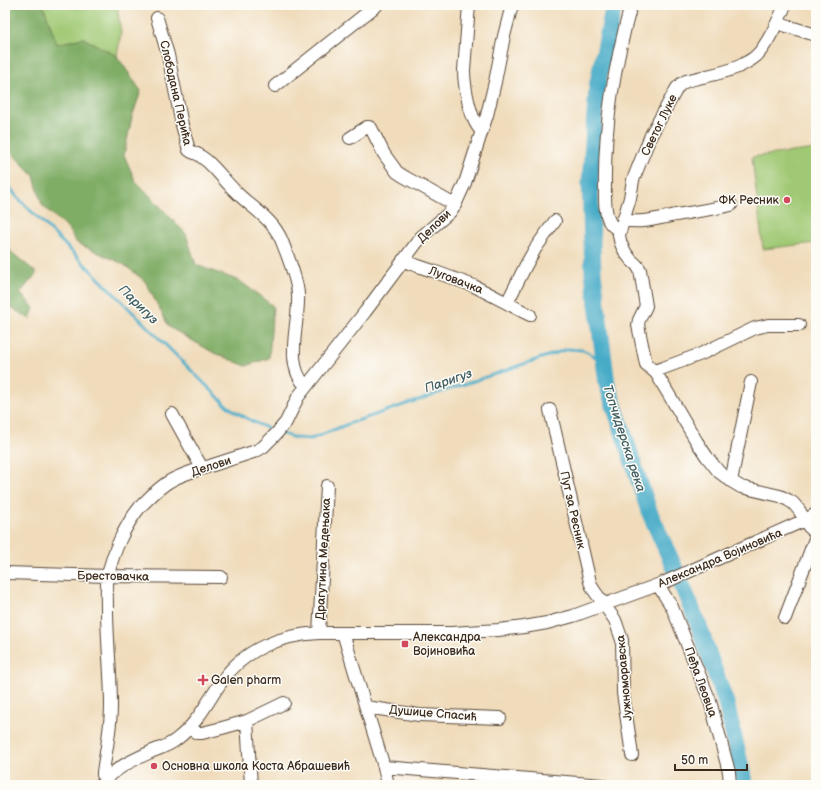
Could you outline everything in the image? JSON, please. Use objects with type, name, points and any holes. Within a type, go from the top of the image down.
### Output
[{"type":"street","points":[[276,86],[377,5]]},
{"type":"street","points":[[469,5],[464,77],[473,118],[482,131]]},
{"type":"street","name":"Делови","points":[[104,782],[102,772],[109,735],[111,708],[107,626],[107,586],[108,576],[114,556],[127,525],[145,501],[169,482],[202,468],[256,451],[263,447],[286,422],[298,397],[306,386],[360,318],[421,237],[450,212],[455,205],[465,183],[482,131],[495,82],[512,5]]},
{"type":"street","points":[[631,5],[613,85],[605,174],[605,205],[607,216],[611,224],[620,232],[619,240],[623,249],[640,270],[646,306],[638,325],[646,364],[655,371],[697,442],[719,472],[741,487],[780,496],[788,500],[799,510],[813,532],[816,534],[785,618]]},
{"type":"street","name":"Светог Луке","points":[[620,232],[630,198],[633,180],[651,135],[677,88],[686,81],[741,66],[754,58],[764,45],[777,23],[785,5]]},
{"type":"street","name":"Слободана Перића","points":[[157,18],[168,56],[182,125],[189,150],[207,162],[234,190],[270,221],[281,239],[295,279],[298,293],[293,348],[299,377],[306,386]]},
{"type":"street","points":[[777,23],[816,35]]},
{"type":"street","name":"Делови","points":[[350,138],[367,127],[371,128],[384,154],[397,172],[455,205]]},
{"type":"street","points":[[624,220],[638,222],[731,205]]},
{"type":"street","points":[[507,303],[535,249],[554,221]]},
{"type":"street","name":"Луговачка","points":[[403,260],[466,282],[530,315]]},
{"type":"street","points":[[655,371],[701,354],[755,328],[768,325],[799,325]]},
{"type":"street","points":[[731,481],[751,382]]},
{"type":"street","name":"Пут за Ресник","points":[[550,410],[590,582],[593,589],[605,605]]},
{"type":"street","points":[[172,414],[202,468]]},
{"type":"street","name":"Драгутина Медењака","points":[[319,633],[327,486]]},
{"type":"street","name":"Александра Војиновића","points":[[104,782],[123,765],[170,744],[190,728],[202,713],[227,674],[246,656],[273,642],[303,634],[343,632],[452,633],[498,630],[547,623],[605,605],[660,584],[816,514]]},
{"type":"street","name":"Брестовачка","points":[[5,573],[221,577]]},
{"type":"street","name":"Пеђа Леовца","points":[[660,584],[672,607],[710,701],[729,772],[730,785]]},
{"type":"street","name":"Јужноморавска","points":[[605,605],[615,620],[622,640],[623,693],[632,755]]},
{"type":"street","points":[[343,632],[384,767],[388,785]]},
{"type":"street","points":[[190,728],[197,733],[202,733],[247,721],[284,703]]},
{"type":"street","name":"Душице Спасић","points":[[366,707],[419,715],[500,718]]},
{"type":"street","points":[[247,721],[251,785]]},
{"type":"street","points":[[384,767],[602,785]]},
{"type":"green space","points":[[5,5],[43,5],[57,44],[83,38],[117,56],[141,91],[132,117],[124,155],[135,180],[186,234],[196,265],[240,281],[273,306],[269,358],[246,366],[214,353],[169,327],[145,281],[123,264],[77,243],[67,228],[42,205],[34,176],[9,150],[10,127],[5,126]]},
{"type":"green space","points":[[43,5],[117,5],[121,33],[117,56],[83,38],[57,44]]},
{"type":"green space","name":"ФК Ресник","points":[[816,149],[816,243],[763,249],[752,157]]},
{"type":"green space","points":[[5,236],[11,252],[37,273],[20,293],[34,308],[30,319],[5,304]]},
{"type":"waterway","name":"Топчидерска река","points":[[614,5],[597,87],[590,183],[593,272],[607,384],[649,511],[697,621],[726,703],[744,785]]},
{"type":"waterway","name":"Паригуз","points":[[5,181],[17,197],[226,405],[249,420],[275,431]]},
{"type":"waterway","name":"Паригуз","points":[[280,433],[295,438],[311,439],[348,424],[568,349],[583,350],[604,363]]},
{"type":"place","name":"ФК Ресник","points":[[787,200]]},
{"type":"place","name":"Александра Војиновића","points":[[405,644]]},
{"type":"place","name":"Galen pharm","points":[[203,680]]},
{"type":"place","name":"Основна школа Коста Абрашевић","points":[[154,766]]}]
